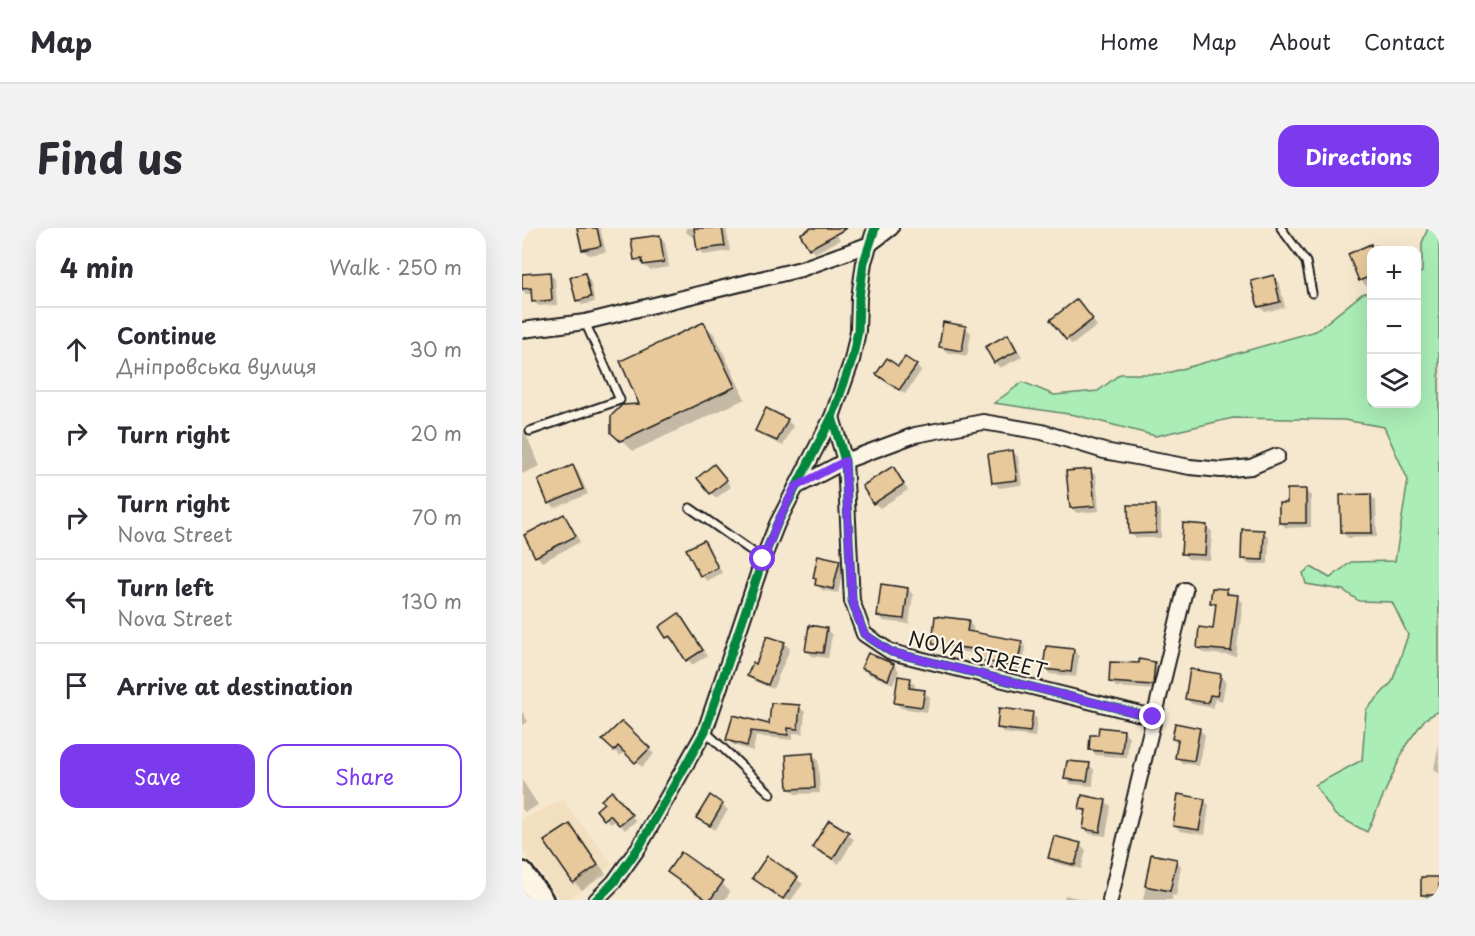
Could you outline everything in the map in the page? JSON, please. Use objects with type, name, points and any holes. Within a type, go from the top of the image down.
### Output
[{"type":"main road","points":[[522,873],[542,900]]},
{"type":"street","points":[[596,900],[614,882],[639,847],[705,731],[763,559],[777,524],[832,417],[852,360],[858,331],[859,298],[864,262],[875,228]]},
{"type":"street","points":[[522,330],[585,322],[801,269],[870,244],[891,228]]},
{"type":"street","name":"NOVA STREET","points":[[832,417],[845,461],[852,600],[864,634],[891,652],[1153,717]]},
{"type":"street","points":[[795,487],[845,461],[915,435],[983,422],[1042,432],[1104,452],[1190,467],[1221,470],[1251,467],[1277,456]]},
{"type":"street","points":[[1110,900],[1185,590]]},
{"type":"lane","points":[[1281,228],[1306,262],[1312,293]]},
{"type":"lane","points":[[530,431],[620,400],[585,322]]},
{"type":"lane","points":[[690,508],[763,559]]},
{"type":"lane","points":[[705,731],[771,794]]},
{"type":"shaded area","points":[[563,800],[612,864],[569,900],[561,900],[522,849],[522,819]]},
{"type":"green space","points":[[1428,228],[1439,228],[1439,711],[1425,719],[1406,745],[1367,832],[1335,815],[1315,785],[1362,760],[1366,710],[1392,682],[1408,635],[1392,602],[1359,601],[1343,590],[1306,584],[1303,573],[1311,567],[1330,578],[1351,562],[1395,561],[1408,480],[1384,427],[1344,420],[1233,418],[1156,436],[1075,415],[994,403],[1023,382],[1054,395],[1098,391],[1120,374],[1164,374],[1316,331],[1367,292],[1367,408],[1421,408],[1422,243]]},
{"type":"building","points":[[577,228],[597,228],[601,246],[582,250]]},
{"type":"building","points":[[694,228],[722,228],[725,246],[697,250]]},
{"type":"building","points":[[811,228],[847,228],[809,249],[800,234]]},
{"type":"building","points":[[660,235],[664,262],[643,265],[642,259],[634,260],[631,239]]},
{"type":"building","points":[[1371,244],[1367,246],[1367,278],[1359,281],[1348,254]]},
{"type":"building","points":[[550,272],[552,300],[532,302],[531,288],[522,289],[522,274]]},
{"type":"building","points":[[585,273],[591,297],[576,301],[570,277]]},
{"type":"building","points":[[1274,275],[1280,302],[1258,307],[1251,281]]},
{"type":"building","points":[[1077,299],[1093,319],[1066,340],[1050,320]]},
{"type":"building","points":[[704,322],[735,387],[620,441],[611,433],[611,416],[622,405],[639,404],[620,361]]},
{"type":"building","points":[[943,322],[966,326],[962,351],[939,347]]},
{"type":"building","points":[[1008,334],[1017,351],[994,363],[985,347]]},
{"type":"building","points":[[905,357],[917,365],[899,390],[876,374],[887,358],[898,366]]},
{"type":"building","points":[[766,408],[788,419],[777,441],[755,431]]},
{"type":"building","points":[[1013,450],[1017,480],[992,483],[988,454]]},
{"type":"building","points":[[714,464],[727,480],[710,494],[697,478]]},
{"type":"building","points":[[573,465],[583,489],[548,504],[538,480]]},
{"type":"building","points":[[893,466],[904,484],[873,504],[862,486]]},
{"type":"building","points":[[1091,469],[1095,506],[1070,508],[1066,471]]},
{"type":"building","points":[[1287,489],[1306,489],[1306,523],[1279,523],[1279,503],[1287,503]]},
{"type":"building","points":[[1371,494],[1372,533],[1341,533],[1340,495]]},
{"type":"building","points":[[1128,505],[1156,505],[1156,533],[1129,534]]},
{"type":"building","points":[[564,514],[576,536],[535,557],[524,535]]},
{"type":"building","points":[[1183,523],[1207,525],[1205,555],[1181,554]]},
{"type":"building","points":[[1242,529],[1264,530],[1263,560],[1241,559]]},
{"type":"building","points":[[704,540],[718,568],[700,576],[686,549]]},
{"type":"building","points":[[818,555],[840,560],[833,589],[815,585],[816,579],[813,578]]},
{"type":"building","points":[[881,584],[908,588],[904,619],[877,616]]},
{"type":"building","points":[[1212,588],[1227,589],[1227,594],[1238,595],[1231,651],[1197,648],[1199,627],[1213,629],[1216,603],[1210,603]]},
{"type":"building","points":[[679,613],[703,650],[686,661],[670,636],[666,638],[659,627]]},
{"type":"building","points":[[935,616],[969,620],[967,631],[1022,641],[1017,667],[978,660],[980,650],[932,644]]},
{"type":"building","points":[[809,625],[827,628],[823,653],[805,651]]},
{"type":"building","points":[[767,636],[785,642],[768,685],[747,676],[753,662],[756,664]]},
{"type":"building","points":[[1046,646],[1074,649],[1071,672],[1043,669]]},
{"type":"building","points":[[868,653],[894,664],[888,680],[861,668]]},
{"type":"building","points":[[1139,659],[1155,662],[1153,685],[1109,682],[1110,662],[1139,663]]},
{"type":"building","points":[[1190,669],[1221,674],[1217,696],[1210,695],[1208,703],[1185,699]]},
{"type":"building","points":[[898,676],[911,678],[909,688],[925,690],[922,707],[894,703]]},
{"type":"building","points":[[771,703],[800,705],[798,729],[788,728],[788,735],[751,731],[747,746],[726,740],[733,715],[769,724]]},
{"type":"building","points":[[999,708],[1033,712],[1030,732],[997,728]]},
{"type":"building","points":[[622,721],[650,748],[635,763],[618,746],[614,751],[602,740]]},
{"type":"building","points":[[1175,723],[1200,728],[1194,761],[1175,758],[1178,740],[1172,739]]},
{"type":"building","points":[[1099,727],[1124,730],[1122,753],[1089,750],[1090,735],[1098,735]]},
{"type":"building","points":[[813,753],[815,788],[788,789],[786,755]]},
{"type":"building","points":[[1067,761],[1090,763],[1087,781],[1064,779]]},
{"type":"building","points":[[612,791],[632,815],[619,825],[610,815],[604,820],[596,810],[604,803],[601,800]]},
{"type":"building","points":[[1178,794],[1205,799],[1199,830],[1173,826]]},
{"type":"building","points":[[710,795],[723,804],[710,826],[696,818]]},
{"type":"building","points":[[1082,795],[1106,800],[1100,832],[1083,829],[1086,810],[1079,809]]},
{"type":"building","points":[[829,820],[849,832],[833,859],[812,847]]},
{"type":"building","points":[[570,824],[598,865],[573,883],[544,841]]},
{"type":"building","points":[[1054,836],[1081,843],[1075,865],[1048,858]]},
{"type":"building","points":[[681,852],[723,882],[710,900],[667,872]]},
{"type":"building","points":[[1151,854],[1177,859],[1170,891],[1145,886]]},
{"type":"building","points":[[767,856],[798,877],[783,899],[752,878]]},
{"type":"building","points":[[1421,877],[1439,877],[1439,895],[1421,895]]},
{"type":"cycle path","points":[[596,900],[614,882],[639,847],[705,731],[763,559],[777,524],[832,417],[852,360],[858,331],[859,298],[864,262],[875,228]]},
{"type":"cycle path","points":[[832,417],[845,461],[852,601],[864,634],[891,652],[1153,717]]},
{"type":"route","points":[[763,559],[795,487],[845,461],[852,600],[864,634],[891,652],[1153,717]]}]
